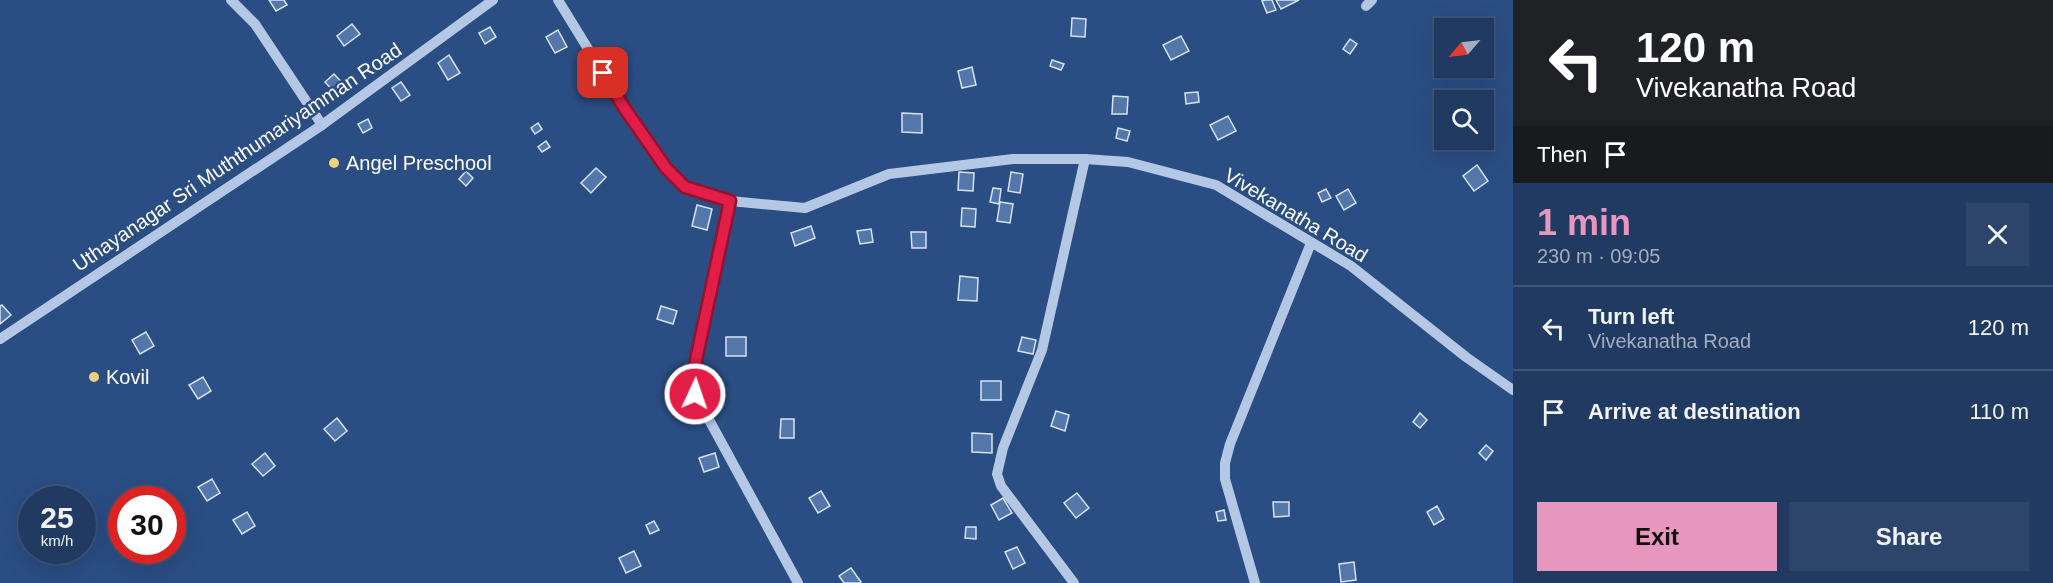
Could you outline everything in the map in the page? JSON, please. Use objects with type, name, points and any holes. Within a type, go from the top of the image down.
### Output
[{"type":"street","points":[[231,0],[255,24],[322,125]]},
{"type":"street","name":"Uthayanagar Sri Muththumariyamman Road","points":[[0,339],[322,125],[493,0]]},
{"type":"street","name":"Vivekanatha Road","points":[[558,0],[625,109],[666,168],[685,187],[730,201],[805,208],[889,174],[1013,159],[1085,159],[1128,162],[1216,185],[1350,267],[1466,357],[1513,390]]},
{"type":"street","points":[[1074,583],[1001,486],[997,474],[1003,448],[1042,350],[1085,159]]},
{"type":"street","points":[[730,201],[696,360],[695,394],[798,583]]},
{"type":"street","points":[[1255,583],[1225,479],[1225,463],[1230,444],[1311,243]]},
{"type":"building","points":[[269,0],[284,0],[287,5],[276,11]]},
{"type":"building","points":[[1272,0],[1276,10],[1267,13],[1262,1]]},
{"type":"building","points":[[1276,0],[1299,0],[1281,9]]},
{"type":"building","points":[[1072,18],[1086,19],[1085,37],[1071,36]]},
{"type":"building","points":[[352,24],[360,34],[344,46],[337,36]]},
{"type":"building","points":[[490,27],[496,37],[485,44],[479,33]]},
{"type":"building","points":[[558,30],[567,47],[555,53],[546,37]]},
{"type":"building","points":[[1181,36],[1189,51],[1171,60],[1163,45]]},
{"type":"building","points":[[1350,39],[1357,44],[1350,54],[1343,49]]},
{"type":"building","points":[[449,55],[460,73],[448,80],[438,63]]},
{"type":"building","points":[[1052,60],[1064,64],[1061,70],[1050,66]]},
{"type":"building","points":[[972,67],[976,85],[962,88],[958,71]]},
{"type":"building","points":[[334,74],[348,89],[339,97],[325,82]]},
{"type":"building","points":[[401,82],[410,95],[401,101],[392,88]]},
{"type":"building","points":[[1198,92],[1199,102],[1186,104],[1185,93]]},
{"type":"building","points":[[1113,96],[1128,97],[1127,114],[1112,114]]},
{"type":"building","points":[[902,113],[922,114],[922,133],[902,132]]},
{"type":"building","points":[[1228,116],[1236,131],[1218,140],[1210,125]]},
{"type":"building","points":[[368,119],[372,128],[363,133],[358,124]]},
{"type":"building","points":[[538,123],[542,129],[535,134],[531,128]]},
{"type":"building","points":[[1118,128],[1130,131],[1127,141],[1116,138]]},
{"type":"building","points":[[546,141],[550,147],[542,152],[538,147]]},
{"type":"building","points":[[1477,165],[1488,181],[1474,191],[1463,176]]},
{"type":"building","points":[[596,168],[606,177],[591,193],[581,183]]},
{"type":"building","points":[[466,171],[473,178],[466,186],[459,179]]},
{"type":"building","points":[[959,172],[974,173],[973,191],[958,190]]},
{"type":"building","points":[[1011,172],[1023,174],[1020,193],[1008,191]]},
{"type":"building","points":[[993,188],[1001,189],[999,204],[990,202]]},
{"type":"building","points":[[1326,189],[1331,198],[1322,202],[1318,193]]},
{"type":"building","points":[[1348,189],[1356,203],[1344,210],[1336,196]]},
{"type":"building","points":[[1000,202],[1013,204],[1010,223],[997,221]]},
{"type":"building","points":[[697,205],[712,209],[707,230],[692,226]]},
{"type":"building","points":[[962,208],[976,209],[975,227],[961,226]]},
{"type":"building","points":[[811,226],[815,238],[795,246],[791,233]]},
{"type":"building","points":[[871,229],[873,242],[860,244],[857,231]]},
{"type":"building","points":[[911,232],[926,232],[926,248],[912,248]]},
{"type":"building","points":[[960,276],[978,278],[977,301],[958,300]]},
{"type":"building","points":[[2,305],[11,315],[0,324],[0,306]]},
{"type":"building","points":[[661,306],[677,311],[673,324],[657,319]]},
{"type":"building","points":[[146,332],[154,346],[140,354],[132,340]]},
{"type":"building","points":[[726,337],[746,337],[746,356],[726,356]]},
{"type":"building","points":[[1022,337],[1036,340],[1033,354],[1018,351]]},
{"type":"building","points":[[203,377],[211,391],[198,399],[189,385]]},
{"type":"building","points":[[981,381],[1001,381],[1001,400],[981,400]]},
{"type":"building","points":[[688,410],[690,419],[682,420],[681,411]]},
{"type":"building","points":[[1056,411],[1069,415],[1065,431],[1051,426]]},
{"type":"building","points":[[1420,413],[1427,420],[1420,428],[1413,422]]},
{"type":"building","points":[[337,418],[347,431],[335,441],[324,429]]},
{"type":"building","points":[[781,419],[794,419],[794,438],[780,438]]},
{"type":"building","points":[[972,433],[992,434],[992,453],[972,452]]},
{"type":"building","points":[[1486,445],[1493,451],[1486,460],[1479,453]]},
{"type":"building","points":[[265,453],[275,466],[263,476],[252,464]]},
{"type":"building","points":[[715,453],[719,467],[704,472],[699,458]]},
{"type":"building","points":[[212,479],[220,493],[207,501],[198,487]]},
{"type":"building","points":[[821,491],[830,506],[818,513],[809,498]]},
{"type":"building","points":[[1077,493],[1089,508],[1076,518],[1064,503]]},
{"type":"building","points":[[1003,498],[1012,513],[999,520],[991,505]]},
{"type":"building","points":[[1273,502],[1289,502],[1289,516],[1274,517]]},
{"type":"building","points":[[1437,506],[1444,519],[1434,525],[1427,512]]},
{"type":"building","points":[[1224,510],[1226,520],[1218,521],[1216,512]]},
{"type":"building","points":[[247,512],[255,526],[242,534],[233,520]]},
{"type":"building","points":[[654,521],[659,530],[650,534],[646,525]]},
{"type":"building","points":[[966,527],[976,527],[976,539],[965,538]]},
{"type":"building","points":[[1017,547],[1025,563],[1013,569],[1005,552]]},
{"type":"building","points":[[634,551],[641,566],[626,573],[619,558]]},
{"type":"building","points":[[1354,562],[1356,580],[1341,582],[1339,564]]},
{"type":"building","points":[[851,568],[860,583],[844,583],[839,576]]},
{"type":"place","name":"Angel Preschool","points":[[334,163]]},
{"type":"place","name":"Kovil","points":[[94,377]]},
{"type":"route","points":[[603,73],[666,168],[685,187],[730,201],[696,360],[695,394]]}]
